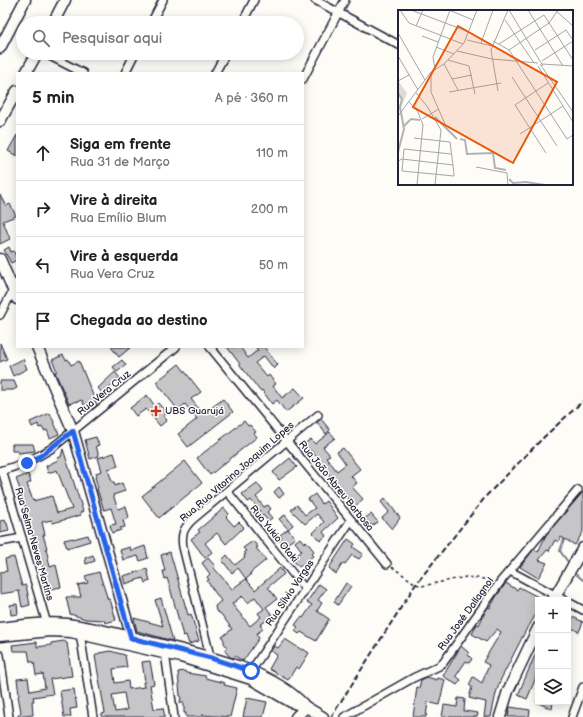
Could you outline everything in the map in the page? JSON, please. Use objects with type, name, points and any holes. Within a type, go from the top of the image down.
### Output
[{"type":"main road","points":[[17,16],[25,0]]},
{"type":"main road","points":[[57,16],[65,0]]},
{"type":"main road","points":[[0,48],[16,17]]},
{"type":"main road","points":[[27,72],[33,60]]},
{"type":"main road","points":[[0,121],[16,93]]},
{"type":"main road","points":[[0,259],[16,290]]},
{"type":"main road","points":[[38,348],[73,431],[133,642]]},
{"type":"main road","points":[[558,597],[583,548]]},
{"type":"main road","points":[[0,628],[67,624],[212,662],[249,674],[291,693],[306,707],[323,717]]},
{"type":"main road","points":[[0,636],[50,631],[80,633],[133,642],[165,653],[212,662]]},
{"type":"main road","points":[[500,717],[508,691],[536,633]]},
{"type":"main road","points":[[296,717],[306,707]]},
{"type":"street","points":[[155,16],[164,0]]},
{"type":"street","points":[[246,16],[254,0]]},
{"type":"street","points":[[315,0],[398,43]]},
{"type":"street","points":[[304,77],[344,0]]},
{"type":"street","points":[[57,60],[80,72]]},
{"type":"street","points":[[126,72],[132,60]]},
{"type":"street","points":[[216,72],[222,60]]},
{"type":"street","points":[[0,315],[16,290]]},
{"type":"street","name":"Rua Vera Cruz","points":[[1,471],[27,463],[39,457],[175,348]]},
{"type":"street","name":"Rua João Abreu Barbosa","points":[[211,348],[387,564]]},
{"type":"street","name":"Rua Rua Vitorino Joaquim Lopes","points":[[212,662],[182,539],[183,532],[186,526],[226,491],[318,415]]},
{"type":"street","name":"Rua Selma Neves Martins","points":[[1,471],[47,624]]},
{"type":"street","name":"Rua José Dallagnol","points":[[344,717],[443,663],[501,581],[578,490]]},
{"type":"street","name":"Rua Yukio Otaki","points":[[226,491],[305,589]]},
{"type":"street","name":"Rua Sílvio Vargas","points":[[249,674],[351,520]]},
{"type":"street","points":[[0,542],[22,538]]},
{"type":"street","points":[[510,571],[554,597]]},
{"type":"street","points":[[571,604],[583,610]]},
{"type":"street","points":[[80,633],[92,717]]},
{"type":"street","points":[[165,653],[174,717]]},
{"type":"street","points":[[0,655],[9,717]]},
{"type":"street","points":[[572,717],[583,687]]},
{"type":"path","points":[[387,564],[416,584],[422,586],[466,577],[501,581]]},
{"type":"building","points":[[16,137],[16,155],[8,151]]},
{"type":"building","points":[[0,195],[6,206],[10,204],[16,216],[3,221],[10,239],[0,244]]},
{"type":"building","points":[[9,247],[11,252],[14,251],[16,260],[11,263],[4,250]]},
{"type":"building","points":[[0,343],[7,359],[0,362]]},
{"type":"building","points":[[112,348],[130,348],[119,357]]},
{"type":"building","points":[[228,348],[241,348],[248,358],[258,350],[256,348],[265,348],[278,365],[274,369],[264,356],[255,363],[267,377],[269,375],[276,384],[273,386],[282,398],[295,388],[304,398],[286,412],[277,400],[272,404],[262,390],[260,391]]},
{"type":"building","points":[[63,355],[66,360],[68,359],[71,365],[79,361],[97,405],[93,408],[90,402],[84,405],[82,400],[69,404],[55,372],[57,371],[52,360]]},
{"type":"building","points":[[23,359],[27,369],[13,376],[9,366]]},
{"type":"building","points":[[122,360],[126,365],[117,372],[113,367]]},
{"type":"building","points":[[179,364],[201,392],[191,399],[203,414],[223,399],[233,412],[188,447],[178,434],[197,419],[185,404],[178,410],[156,382]]},
{"type":"building","points":[[115,372],[120,378],[103,394],[98,388]]},
{"type":"building","points":[[0,381],[14,381],[17,388],[13,390],[0,390]]},
{"type":"building","name":"UBS Guarujá","points":[[147,395],[155,406],[158,403],[167,413],[163,416],[167,420],[160,426],[146,409],[136,416],[130,408]]},
{"type":"building","points":[[50,413],[59,434],[50,438],[47,430],[44,431],[42,427],[39,428],[38,424],[32,427],[30,422]]},
{"type":"building","points":[[321,419],[330,430],[326,434],[317,422]]},
{"type":"building","points":[[244,421],[256,432],[254,433],[257,437],[210,475],[197,458]]},
{"type":"building","points":[[330,432],[335,438],[323,447],[330,455],[326,457],[337,471],[346,464],[337,452],[343,448],[360,469],[351,476],[357,483],[352,487],[363,499],[354,507],[317,459],[318,458],[304,444],[311,439],[315,444]]},
{"type":"building","points":[[96,437],[99,445],[96,446],[99,456],[90,459],[85,440]]},
{"type":"building","points":[[12,444],[33,444],[35,451],[18,453],[18,451],[12,451]]},
{"type":"building","points":[[63,449],[83,511],[80,513],[81,515],[53,523],[52,520],[42,522],[45,535],[43,535],[50,567],[56,565],[61,587],[45,590],[43,585],[47,584],[41,562],[39,562],[31,528],[28,529],[25,519],[24,511],[26,510],[16,479],[28,474],[31,482],[27,484],[33,501],[52,496],[57,513],[72,509],[57,470],[48,473],[46,466],[58,460],[57,458],[61,457]]},
{"type":"building","points":[[114,453],[118,466],[108,469],[112,482],[114,482],[115,486],[122,483],[125,491],[113,495],[118,509],[126,506],[129,518],[123,520],[125,527],[112,533],[110,525],[116,524],[111,508],[104,510],[97,489],[95,477],[97,477],[96,473],[102,471],[98,458]]},
{"type":"building","points":[[290,458],[297,467],[279,480],[273,472]]},
{"type":"building","points":[[185,461],[202,483],[159,518],[142,496]]},
{"type":"building","points":[[257,483],[263,491],[256,497],[264,507],[268,505],[271,509],[267,512],[272,518],[268,521],[263,515],[258,519],[254,515],[260,511],[251,500],[248,502],[242,494]]},
{"type":"building","points":[[279,487],[284,494],[279,498],[274,492]]},
{"type":"building","points":[[583,492],[583,532],[575,545],[561,537],[558,542],[555,540],[549,551],[547,550],[539,560],[547,563],[538,578],[520,567],[534,549],[538,552],[546,535]]},
{"type":"building","points":[[315,494],[322,504],[326,501],[338,518],[323,532],[326,536],[320,541],[313,533],[324,522],[317,514],[305,524],[291,510],[297,505],[305,515],[315,508],[308,499]]},
{"type":"building","points":[[385,498],[400,518],[392,529],[382,518],[389,512],[381,502]]},
{"type":"building","points":[[224,508],[229,514],[226,517],[234,526],[239,522],[244,527],[226,544],[217,533],[205,543],[212,552],[205,558],[191,539],[200,532],[198,530]]},
{"type":"building","points":[[371,514],[378,522],[372,526],[364,519]]},
{"type":"building","points":[[285,515],[293,525],[288,529],[279,519]]},
{"type":"building","points":[[5,520],[9,531],[0,533],[0,521]]},
{"type":"building","points":[[288,529],[295,538],[284,546],[279,540],[282,538],[280,535]]},
{"type":"building","points":[[88,535],[90,541],[67,548],[64,540]]},
{"type":"building","points":[[300,538],[304,543],[306,541],[314,551],[311,554],[313,556],[299,567],[292,559],[302,551],[295,542]]},
{"type":"building","points":[[348,539],[355,544],[353,547],[363,554],[359,559],[352,555],[345,564],[343,563],[336,574],[329,568]]},
{"type":"building","points":[[253,541],[258,547],[256,548],[266,560],[250,573],[251,575],[246,579],[238,568],[232,573],[222,560],[227,555],[235,565],[245,557],[244,555],[246,554],[244,552],[246,551],[243,548]]},
{"type":"building","points":[[145,546],[148,558],[140,561],[138,556],[123,560],[120,550],[130,547],[131,551]]},
{"type":"building","points":[[170,552],[188,615],[191,614],[199,641],[189,644],[186,635],[183,636],[167,578],[165,579],[163,571],[165,571],[161,555]]},
{"type":"building","points":[[93,555],[95,561],[86,564],[85,558]]},
{"type":"building","points":[[14,557],[22,586],[26,585],[30,605],[22,607],[19,591],[0,594],[0,572],[7,571],[5,559]]},
{"type":"building","points":[[208,558],[215,566],[214,568],[232,589],[246,579],[255,590],[280,568],[284,574],[268,587],[277,599],[266,607],[273,616],[270,620],[267,620],[260,625],[263,629],[256,634],[259,638],[243,661],[235,656],[234,658],[230,657],[224,650],[227,647],[222,637],[232,629],[221,614],[216,611],[215,606],[221,601],[207,581],[209,580],[207,577],[210,574],[202,563]],"holes":[[[242,596],[248,603],[255,597],[264,609],[258,613],[261,617],[250,626],[232,604]]]},
{"type":"building","points":[[147,569],[150,581],[145,583],[143,578],[125,584],[123,576]]},
{"type":"building","points":[[99,572],[108,600],[110,599],[116,620],[105,623],[104,620],[86,619],[70,614],[66,597],[81,597],[78,585],[88,583],[85,576]]},
{"type":"building","points":[[346,583],[351,586],[338,605],[334,602]]},
{"type":"building","points":[[506,583],[517,590],[519,587],[538,597],[535,597],[535,616],[528,626],[501,679],[496,693],[491,717],[484,717],[486,702],[469,698],[472,687],[469,685],[473,677],[482,683],[489,665],[483,662],[501,632],[497,629],[486,642],[472,634],[477,624],[479,625],[486,610],[488,607],[490,608]]},
{"type":"building","points":[[319,584],[326,589],[318,600],[322,603],[317,611],[329,619],[316,641],[301,632],[299,634],[295,631],[298,627],[295,625],[301,617],[303,618],[312,605],[307,602]]},
{"type":"building","points":[[161,598],[173,641],[137,631],[134,618],[163,626],[155,600]]},
{"type":"building","points":[[17,604],[18,614],[11,615],[10,605]]},
{"type":"building","points":[[573,617],[583,622],[579,632],[571,628],[571,621]]},
{"type":"building","points":[[285,639],[309,653],[299,669],[296,667],[288,680],[269,669],[277,655],[271,651],[274,646],[278,648]]},
{"type":"building","points":[[64,641],[67,643],[72,676],[50,679],[53,694],[33,697],[33,715],[17,717],[21,712],[17,679],[28,678],[30,691],[45,688],[43,674],[36,675],[34,662],[30,662],[28,651],[13,651],[12,645],[37,642],[37,647]]},
{"type":"building","points":[[461,646],[469,653],[468,655],[472,659],[469,663],[466,661],[456,676],[461,680],[457,685],[443,676]]},
{"type":"building","points":[[110,651],[125,655],[127,667],[113,669],[115,683],[128,681],[129,689],[144,687],[143,682],[145,682],[142,662],[150,661],[154,684],[150,685],[154,709],[163,708],[165,717],[102,717],[102,714],[105,713],[95,656],[99,653]],"holes":[[[124,693],[127,710],[115,712],[112,695]]]},
{"type":"building","points":[[535,655],[535,680],[527,699],[518,695]]},
{"type":"building","points":[[185,671],[186,673],[206,676],[205,678],[237,688],[230,717],[202,715],[202,717],[186,717],[186,713],[184,713],[184,703],[180,703],[181,696],[178,672]]},
{"type":"building","points":[[427,677],[437,680],[438,678],[445,680],[439,705],[428,702],[426,717],[413,717],[417,687],[419,688],[421,680]]},
{"type":"building","points":[[74,689],[77,708],[70,709],[71,717],[64,717],[60,691]]},
{"type":"building","points":[[247,698],[267,702],[263,717],[243,717]]},
{"type":"building","points":[[458,698],[465,699],[464,711],[478,713],[477,717],[442,717],[444,705],[457,707]]},
{"type":"building","points":[[543,705],[553,705],[552,709]]},
{"type":"building","points":[[510,707],[530,710],[529,717],[508,717]]},
{"type":"waterway","points":[[565,537],[560,551],[568,562]]},
{"type":"waterway","points":[[577,575],[583,580]]},
{"type":"railway","points":[[331,717],[416,584],[487,495],[544,437],[583,401]]},
{"type":"place","name":"UBS Guarujá","points":[[156,411]]},
{"type":"route","points":[[27,463],[52,448],[73,431],[131,638],[211,658],[251,671]]}]
